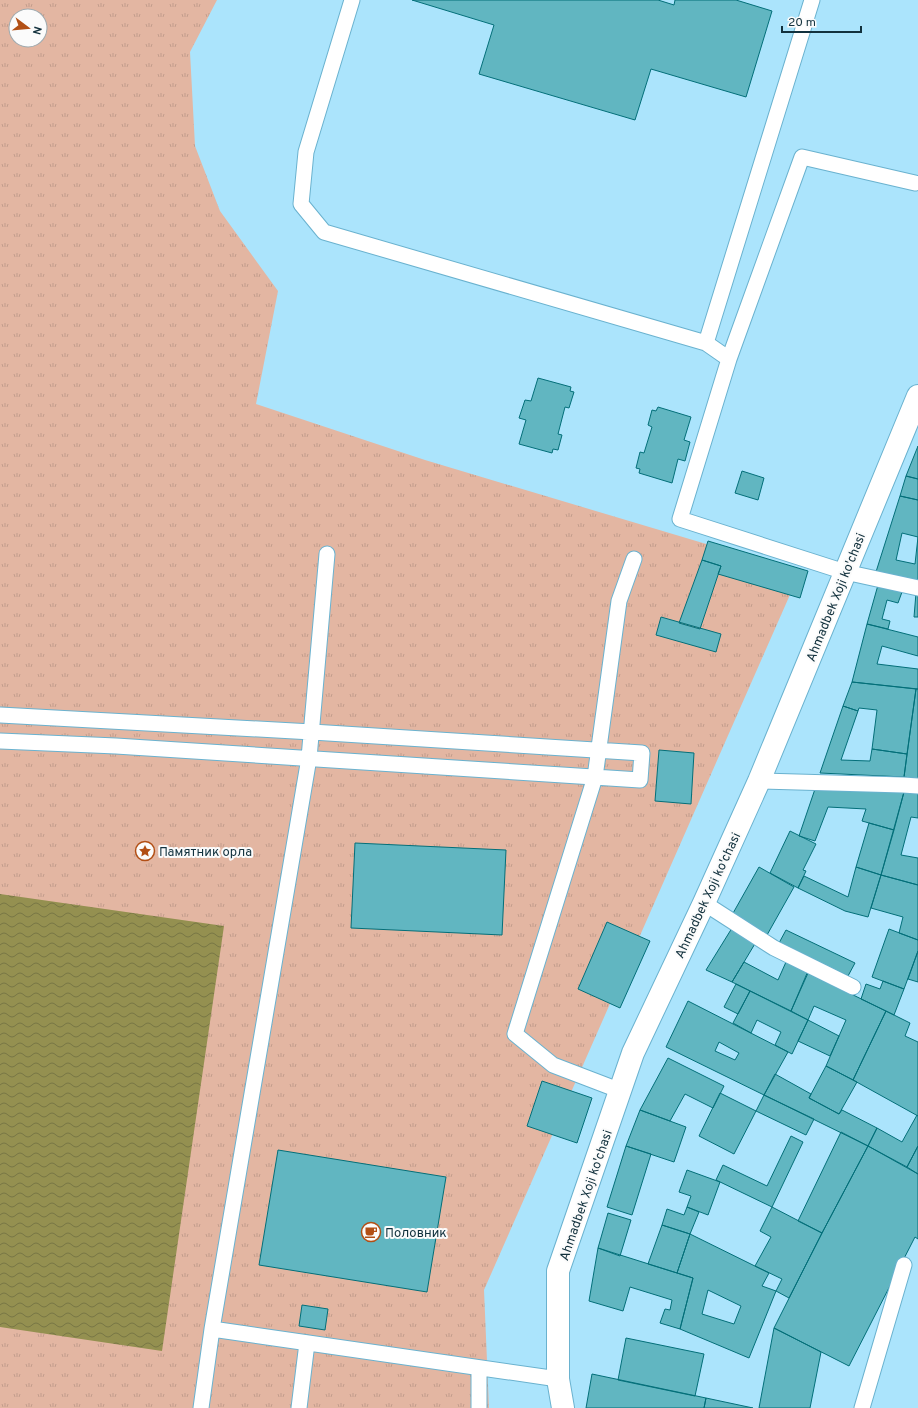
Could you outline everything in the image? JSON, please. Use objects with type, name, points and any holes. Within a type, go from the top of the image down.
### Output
[{"type":"street","name":"Ahmadbek Xoji ko'chasi","points":[[564,1408],[558,1379],[558,1271],[633,1053],[704,903],[759,781],[918,396]]},
{"type":"lane","points":[[352,0],[306,152],[301,204],[324,232],[706,343],[729,360]]},
{"type":"lane","points":[[706,343],[812,0]]},
{"type":"lane","points":[[915,183],[802,157],[729,360],[680,519],[845,572],[918,588]]},
{"type":"lane","points":[[201,1408],[212,1329],[309,758],[327,554]]},
{"type":"lane","points":[[621,1091],[553,1065],[515,1034],[595,777],[619,601],[634,559]]},
{"type":"lane","points":[[0,715],[312,732],[642,754],[640,780],[309,758],[0,741]]},
{"type":"lane","points":[[759,781],[918,786]]},
{"type":"lane","points":[[704,903],[774,948],[853,987]]},
{"type":"lane","points":[[862,1408],[904,1265]]},
{"type":"lane","points":[[212,1329],[558,1379]]},
{"type":"lane","points":[[299,1408],[307,1343]]},
{"type":"lane","points":[[478,1408],[479,1368]]},
{"type":"green space","points":[[0,0],[217,0],[190,52],[195,146],[220,211],[278,291],[256,404],[425,460],[800,572],[484,1290],[489,1408],[0,1408]]},
{"type":"water","points":[[0,894],[224,926],[162,1351],[0,1327]]},
{"type":"building","points":[[412,0],[658,0],[674,5],[675,0],[736,0],[772,11],[746,97],[651,69],[635,120],[479,74],[494,25]]},
{"type":"building","points":[[538,378],[571,387],[570,391],[574,392],[569,408],[565,407],[558,434],[562,435],[558,450],[553,449],[552,453],[519,444],[526,420],[519,418],[525,400],[531,401]]},
{"type":"building","points":[[658,407],[691,417],[684,440],[690,442],[685,461],[678,459],[672,483],[639,473],[640,469],[636,468],[640,452],[644,453],[652,427],[648,425],[652,410],[656,411]]},
{"type":"building","points":[[918,446],[918,479],[906,476]]},
{"type":"building","points":[[742,471],[764,478],[758,500],[735,493]]},
{"type":"building","points":[[906,476],[918,479],[918,500],[900,496]]},
{"type":"building","points":[[900,496],[918,500],[918,537],[918,583],[875,575]],"holes":[[[902,533],[918,537],[915,564],[896,560]]]},
{"type":"building","points":[[708,541],[808,571],[800,598],[718,574],[721,566],[702,560]]},
{"type":"building","points":[[702,560],[721,566],[700,629],[679,623]]},
{"type":"building","points":[[878,585],[902,592],[898,603],[887,600],[882,619],[890,621],[888,629],[867,624]]},
{"type":"building","points":[[916,593],[918,593],[918,617],[914,617]]},
{"type":"building","points":[[661,617],[721,634],[716,652],[656,635]]},
{"type":"building","points":[[867,624],[918,637],[918,656],[882,646],[877,664],[918,669],[918,689],[852,682]]},
{"type":"building","points":[[852,682],[916,689],[907,754],[872,749],[877,710],[859,708],[858,711],[843,706]]},
{"type":"building","points":[[916,689],[918,689],[918,779],[904,777]]},
{"type":"building","points":[[843,706],[858,711],[841,760],[870,761],[872,749],[907,754],[904,777],[820,773]]},
{"type":"building","points":[[659,750],[694,753],[691,804],[655,801]]},
{"type":"building","points":[[815,789],[904,792],[894,830],[862,821],[866,809],[828,807],[815,841],[799,836]]},
{"type":"building","points":[[904,792],[918,793],[918,818],[911,817],[901,855],[918,858],[918,885],[881,875]]},
{"type":"building","points":[[869,823],[894,830],[881,875],[856,867]]},
{"type":"building","points":[[790,831],[816,844],[803,870],[806,871],[798,888],[770,873]]},
{"type":"building","points":[[355,843],[506,850],[502,935],[351,928]]},
{"type":"building","points":[[759,867],[794,887],[767,935],[732,915]]},
{"type":"building","points":[[856,867],[881,875],[868,917],[845,911],[798,888],[804,876],[848,897]]},
{"type":"building","points":[[881,875],[918,885],[918,940],[899,933],[903,917],[871,908]]},
{"type":"building","points":[[607,922],[650,941],[620,1008],[578,989]]},
{"type":"building","points":[[732,928],[756,942],[732,982],[706,970]]},
{"type":"building","points":[[889,929],[918,940],[918,951],[904,989],[872,977]]},
{"type":"building","points":[[786,930],[855,963],[848,976],[779,943]]},
{"type":"building","points":[[918,951],[918,982],[908,979]]},
{"type":"building","points":[[744,962],[778,980],[786,962],[808,971],[791,1011],[732,982]]},
{"type":"building","points":[[808,973],[886,1011],[853,1080],[826,1066],[846,1020],[814,1006],[808,1020],[791,1011]]},
{"type":"building","points":[[883,981],[904,989],[894,1015],[861,999],[866,984],[880,989]]},
{"type":"building","points":[[736,984],[750,991],[738,1014],[724,1007]]},
{"type":"building","points":[[750,991],[808,1020],[792,1054],[775,1045],[781,1032],[757,1020],[751,1033],[733,1023]]},
{"type":"building","points":[[688,1001],[788,1052],[764,1095],[666,1047]],"holes":[[[719,1042],[739,1053],[735,1060],[715,1051]]]},
{"type":"building","points":[[886,1011],[910,1023],[905,1036],[918,1042],[918,1116],[853,1080]]},
{"type":"building","points":[[808,1020],[839,1036],[830,1056],[798,1041]]},
{"type":"building","points":[[668,1058],[724,1086],[713,1108],[685,1094],[670,1121],[640,1110]]},
{"type":"building","points":[[826,1066],[857,1082],[839,1114],[809,1098]]},
{"type":"building","points":[[775,1074],[811,1094],[809,1098],[839,1114],[842,1110],[877,1128],[868,1146],[764,1095]]},
{"type":"building","points":[[542,1081],[592,1098],[577,1143],[527,1126]]},
{"type":"building","points":[[720,1093],[756,1111],[734,1154],[699,1136]]},
{"type":"building","points":[[764,1095],[814,1119],[806,1135],[756,1111]]},
{"type":"building","points":[[640,1110],[686,1127],[674,1162],[626,1146]]},
{"type":"building","points":[[917,1115],[918,1146],[907,1167],[868,1146],[877,1128],[902,1142]]},
{"type":"building","points":[[841,1132],[868,1146],[822,1233],[798,1221]]},
{"type":"building","points":[[791,1136],[803,1142],[772,1207],[716,1180],[723,1165],[767,1186]]},
{"type":"building","points":[[626,1146],[651,1154],[632,1215],[607,1207]]},
{"type":"building","points":[[868,1146],[918,1174],[918,1239],[915,1237],[849,1366],[774,1328]]},
{"type":"building","points":[[918,1146],[918,1174],[907,1167]]},
{"type":"building","points":[[278,1150],[446,1177],[427,1292],[259,1265]]},
{"type":"building","points":[[687,1170],[720,1182],[708,1215],[687,1207],[691,1196],[679,1192]]},
{"type":"building","points":[[687,1207],[699,1212],[690,1234],[662,1225],[667,1209],[684,1215]]},
{"type":"building","points":[[772,1207],[822,1233],[789,1298],[776,1291],[782,1279],[755,1266],[771,1237],[760,1231]]},
{"type":"building","points":[[608,1213],[631,1220],[620,1256],[598,1248]]},
{"type":"building","points":[[662,1225],[690,1234],[677,1273],[648,1264]]},
{"type":"building","points":[[690,1234],[769,1273],[762,1286],[776,1291],[749,1358],[680,1329],[693,1278],[677,1273]],"holes":[[[708,1290],[741,1306],[734,1324],[702,1314]]]},
{"type":"building","points":[[598,1248],[693,1278],[680,1329],[660,1323],[665,1309],[670,1310],[672,1300],[630,1287],[623,1311],[589,1301]]},
{"type":"building","points":[[302,1305],[328,1309],[325,1330],[299,1326]]},
{"type":"building","points":[[774,1328],[821,1352],[810,1408],[759,1408]]},
{"type":"building","points":[[626,1338],[704,1354],[695,1396],[618,1380]]},
{"type":"building","points":[[592,1374],[706,1398],[704,1408],[586,1408]]},
{"type":"building","points":[[706,1398],[753,1408],[704,1408]]},
{"type":"place","name":"Памятник орла","points":[[145,851]]},
{"type":"place","name":"Половник","points":[[371,1232]]}]
